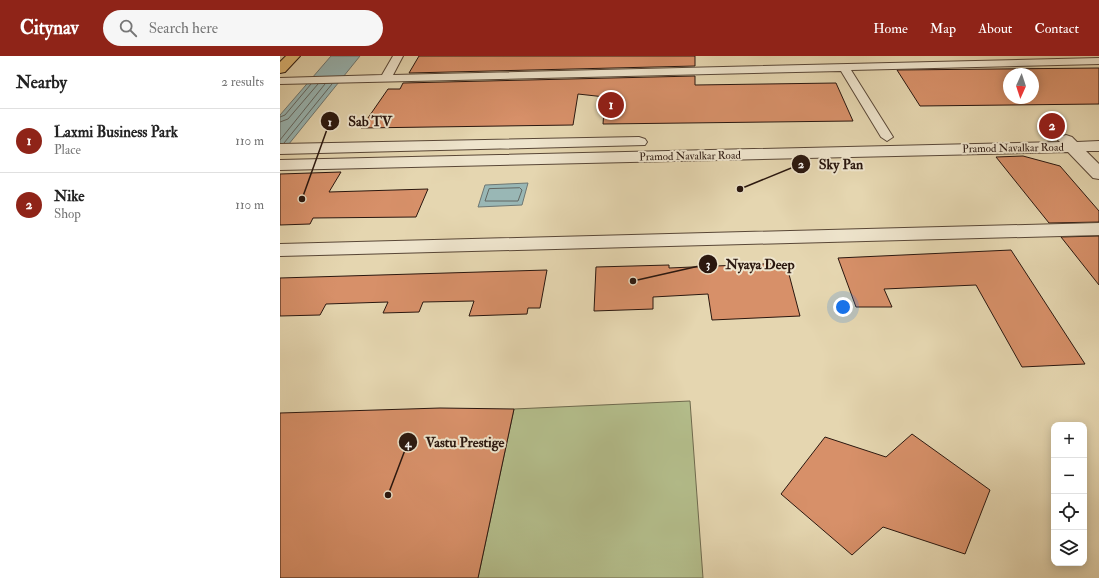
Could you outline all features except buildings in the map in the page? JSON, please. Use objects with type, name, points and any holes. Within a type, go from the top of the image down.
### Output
[{"type":"main road","points":[[280,69],[294,56]]},
{"type":"street","name":"Pramod Navalkar Road","points":[[673,141],[1099,132]]},
{"type":"street","points":[[1060,133],[1099,174]]},
{"type":"street","name":"Pramod Navalkar Road","points":[[280,149],[657,141]]},
{"type":"street","name":"Pramod Navalkar Road","points":[[280,165],[1099,146]]},
{"type":"street","points":[[280,250],[1099,229]]},
{"type":"lane","points":[[385,79],[398,56]]},
{"type":"lane","points":[[280,81],[1099,61]]},
{"type":"lane","points":[[844,67],[887,137]]},
{"type":"green space","points":[[690,401],[703,578],[478,578],[514,409]]},
{"type":"water","points":[[331,56],[360,56],[280,155],[280,115]]},
{"type":"water","points":[[528,183],[522,205],[478,207],[485,185]]},
{"type":"place","name":"Laxmi Business Park","points":[[611,105]]},
{"type":"place","name":"Nike","points":[[1052,126]]},
{"type":"place","name":"Sky Pan","points":[[740,189]]},
{"type":"place","name":"Sab TV","points":[[302,199]]},
{"type":"place","name":"Nyaya Deep","points":[[633,281]]},
{"type":"place","name":"Vastu Prestige","points":[[388,495]]}]
